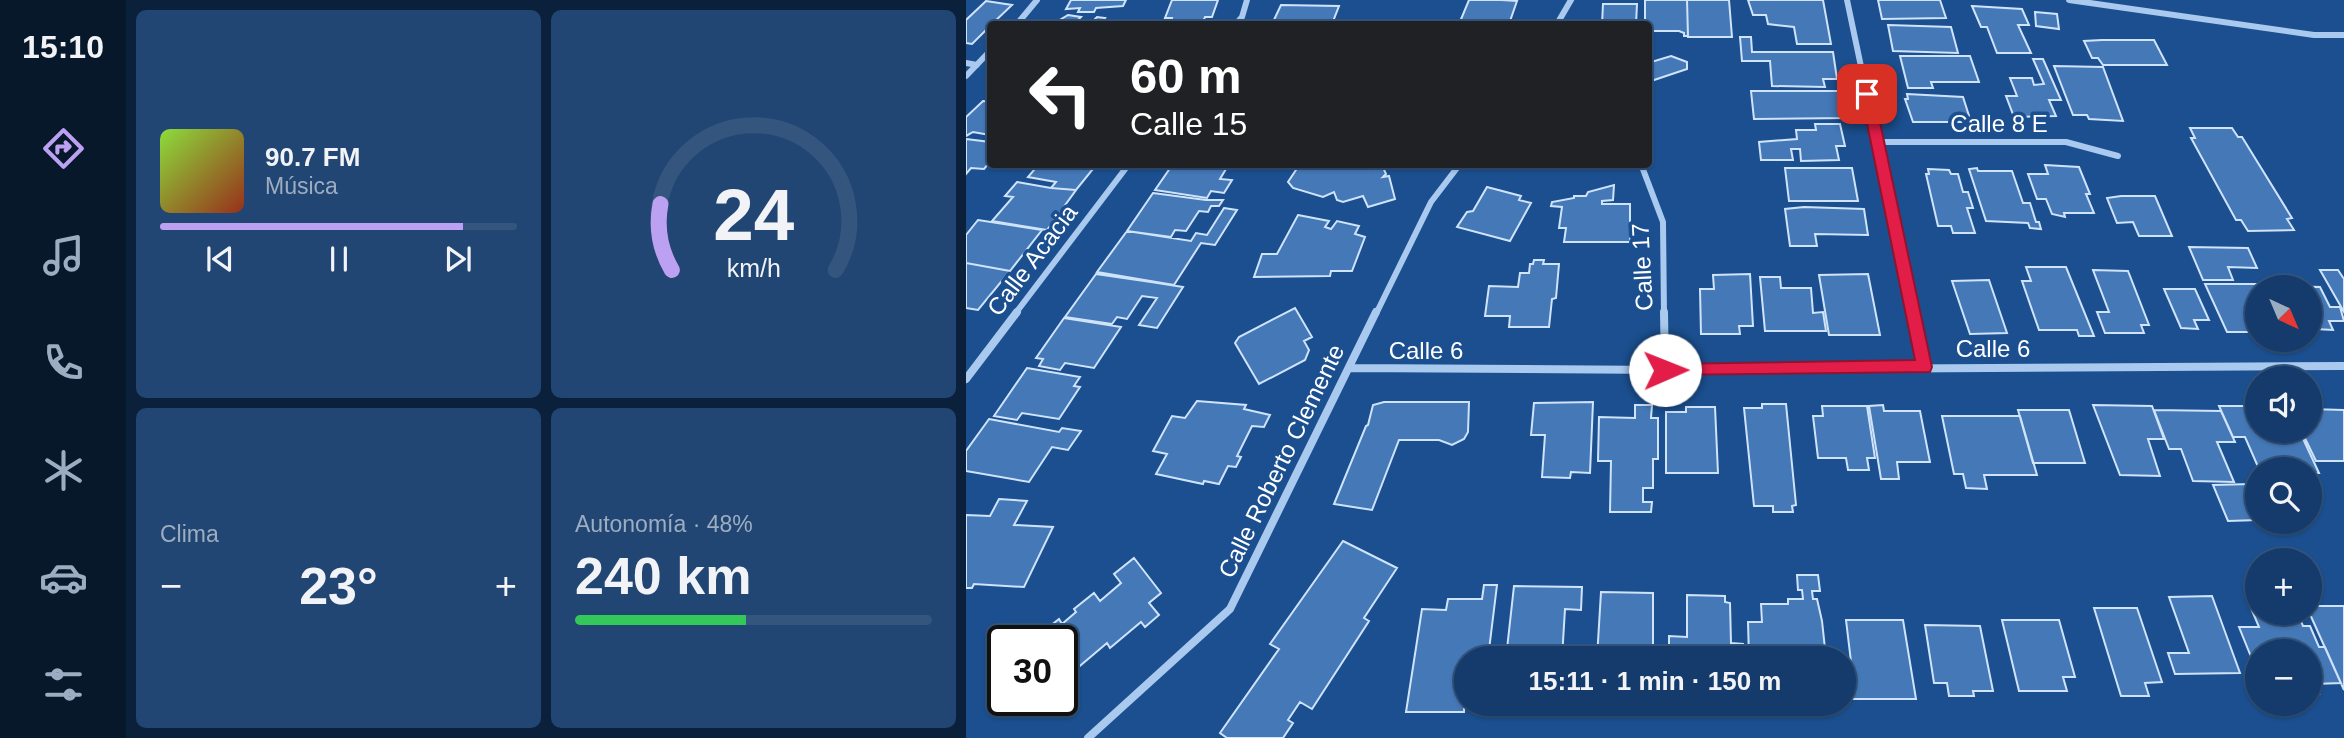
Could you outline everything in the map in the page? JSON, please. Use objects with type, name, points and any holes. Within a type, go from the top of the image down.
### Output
[{"type":"street","points":[[1020,21],[1037,0]]},
{"type":"street","points":[[1237,21],[1247,0]]},
{"type":"street","points":[[1559,21],[1571,0]]},
{"type":"street","points":[[1847,0],[1924,367]]},
{"type":"street","points":[[2069,0],[2314,35],[2344,35]]},
{"type":"street","points":[[966,76],[987,54]]},
{"type":"street","points":[[966,63],[976,65]]},
{"type":"street","name":"Calle 8 E","points":[[1878,142],[2066,142],[2118,156]]},
{"type":"street","name":"Calle Acacia","points":[[966,379],[1126,168]]},
{"type":"street","name":"Calle Roberto Clemente","points":[[1088,738],[1230,609],[1432,202],[1457,168]]},
{"type":"street","name":"Calle 17","points":[[1643,168],[1663,222],[1665,370]]},
{"type":"street","name":"Calle 6","points":[[1349,368],[1665,370],[2344,366]]},
{"type":"building","points":[[1071,0],[1126,0],[1123,6],[1096,8],[1094,12],[1078,12],[1080,8],[1066,9]]},
{"type":"building","points":[[1172,0],[1218,0],[1212,17],[1205,17],[1203,21],[1171,21],[1172,18],[1165,18]]},
{"type":"building","points":[[1469,0],[1517,1],[1510,21],[1460,21]]},
{"type":"building","points":[[1645,0],[1687,0],[1688,36],[1679,31],[1652,31],[1652,21],[1645,21]]},
{"type":"building","points":[[1687,0],[1729,0],[1732,37],[1688,37]]},
{"type":"building","points":[[1748,0],[1823,0],[1831,44],[1797,44],[1794,27],[1768,24],[1766,15],[1753,15]]},
{"type":"building","points":[[1878,0],[1940,0],[1946,18],[1882,19]]},
{"type":"building","points":[[986,1],[1012,5],[995,21],[987,21],[987,29],[972,44],[966,43],[966,20]]},
{"type":"building","points":[[1603,4],[1637,4],[1636,21],[1602,21]]},
{"type":"building","points":[[1281,5],[1339,6],[1333,21],[1273,21]]},
{"type":"building","points":[[1972,6],[2022,9],[2029,25],[2018,25],[2031,53],[1997,53],[1987,27],[1981,27]]},
{"type":"building","points":[[2035,12],[2057,14],[2059,29],[2036,26]]},
{"type":"building","points":[[1068,15],[1081,17],[1078,20],[1085,21],[1058,21]]},
{"type":"building","points":[[1097,17],[1105,18],[1102,21],[1093,21]]},
{"type":"building","points":[[1888,25],[1951,27],[1958,53],[1893,51]]},
{"type":"building","points":[[1740,37],[1751,37],[1752,52],[1833,52],[1837,79],[1823,79],[1825,87],[1772,86],[1770,61],[1742,61]]},
{"type":"building","points":[[2154,40],[2167,65],[2103,65],[2098,58],[2092,58],[2084,41]]},
{"type":"building","points":[[1671,56],[1687,62],[1687,69],[1652,81],[1652,62]]},
{"type":"building","points":[[1900,56],[1970,56],[1979,82],[1931,82],[1933,88],[1908,88]]},
{"type":"building","points":[[2033,59],[2043,59],[2061,100],[2049,100],[2056,116],[2014,117],[2006,96],[2017,96],[2010,78],[2032,78],[2034,85],[2044,84]]},
{"type":"building","points":[[2054,66],[2103,67],[2123,121],[2073,115]]},
{"type":"building","points":[[1751,91],[1841,91],[1846,118],[1754,119]]},
{"type":"building","points":[[1907,94],[1963,97],[1971,122],[1913,122],[1905,99],[1908,99]]},
{"type":"building","points":[[983,101],[987,102],[987,134],[973,132],[966,136],[966,117]]},
{"type":"building","points":[[1815,124],[1840,124],[1845,146],[1836,146],[1839,160],[1801,161],[1800,149],[1791,149],[1793,160],[1761,160],[1759,142],[1797,139],[1796,130],[1816,130]]},
{"type":"building","points":[[2190,128],[2232,128],[2238,137],[2242,137],[2292,218],[2287,219],[2294,230],[2248,231],[2241,220],[2236,220],[2191,138],[2195,138]]},
{"type":"building","points":[[966,139],[987,142],[987,166],[984,169],[971,168],[966,174]]},
{"type":"building","points":[[2045,165],[2079,167],[2094,213],[2064,213],[2065,217],[2052,214],[2046,199],[2037,199],[2028,174],[2048,174]]},
{"type":"building","points":[[1036,168],[1094,168],[1076,190],[1051,188],[1056,182],[1028,177]]},
{"type":"building","points":[[1170,168],[1227,168],[1220,179],[1232,180],[1224,193],[1211,191],[1207,198],[1155,190]]},
{"type":"building","points":[[1297,168],[1383,168],[1386,174],[1383,177],[1389,176],[1395,199],[1368,207],[1363,196],[1343,202],[1337,200],[1334,192],[1323,197],[1293,188],[1288,182]]},
{"type":"building","points":[[1785,168],[1852,168],[1858,201],[1789,201]]},
{"type":"building","points":[[1977,168],[1978,171],[2012,171],[2023,203],[2030,203],[2041,229],[2030,228],[2028,223],[1986,221],[1969,169]]},
{"type":"building","points":[[1928,169],[1949,170],[1951,174],[1958,174],[1963,192],[1968,192],[1973,208],[1967,208],[1975,233],[1953,233],[1951,226],[1938,226],[1926,174],[1929,174]]},
{"type":"building","points":[[1017,182],[1076,190],[1047,230],[992,221],[1013,197],[1005,196]]},
{"type":"building","points":[[1614,185],[1613,200],[1602,201],[1602,204],[1630,204],[1630,242],[1564,242],[1566,228],[1559,228],[1562,207],[1551,206],[1552,202],[1586,196],[1588,192]]},
{"type":"building","points":[[1487,187],[1521,196],[1519,200],[1531,203],[1510,241],[1457,227],[1467,212],[1473,211]]},
{"type":"building","points":[[1153,193],[1223,200],[1219,206],[1211,206],[1208,212],[1199,211],[1186,231],[1175,230],[1171,237],[1127,231]]},
{"type":"building","points":[[2155,196],[2172,236],[2139,236],[2133,222],[2117,223],[2107,198]]},
{"type":"building","points":[[1224,208],[1237,210],[1215,245],[1201,243],[1174,285],[1097,272],[1127,231],[1191,241],[1196,233],[1207,235]]},
{"type":"building","points":[[1785,209],[1864,209],[1868,235],[1815,234],[1817,246],[1790,246]]},
{"type":"building","points":[[1298,215],[1329,221],[1325,227],[1331,229],[1337,221],[1359,226],[1355,234],[1365,237],[1352,271],[1331,271],[1330,276],[1254,277],[1262,254],[1277,254]]},
{"type":"building","points":[[978,220],[1042,230],[1010,271],[966,263],[966,235]]},
{"type":"building","points":[[2189,247],[2248,248],[2257,268],[2228,267],[2233,280],[2203,280]]},
{"type":"building","points":[[1534,260],[1544,260],[1543,264],[1559,264],[1556,298],[1552,299],[1549,327],[1509,327],[1510,316],[1485,316],[1489,286],[1518,287],[1520,273],[1529,273],[1530,264],[1533,264]]},
{"type":"building","points":[[966,263],[1010,271],[978,310],[966,308]]},
{"type":"building","points":[[2026,267],[2066,267],[2094,336],[2079,336],[2077,330],[2039,330],[2022,281],[2031,281]]},
{"type":"building","points":[[2093,270],[2128,271],[2149,325],[2141,325],[2144,333],[2105,333],[2097,312],[2109,312]]},
{"type":"building","points":[[2320,270],[2338,270],[2344,279],[2344,312]]},
{"type":"building","points":[[1096,274],[1183,287],[1157,328],[1139,325],[1157,298],[1142,296],[1127,319],[1117,317],[1112,324],[1065,317]]},
{"type":"building","points":[[1750,274],[1753,326],[1739,326],[1740,334],[1701,334],[1700,289],[1714,289],[1713,275]]},
{"type":"building","points":[[1868,274],[1880,335],[1829,335],[1819,275]]},
{"type":"building","points":[[1760,277],[1780,277],[1781,288],[1811,288],[1813,313],[1823,312],[1826,331],[1765,331]]},
{"type":"building","points":[[1989,280],[2007,333],[1970,334],[1952,281]]},
{"type":"building","points":[[2205,284],[2245,284],[2245,332],[2227,332]]},
{"type":"building","points":[[2164,289],[2195,289],[2209,320],[2194,320],[2198,329],[2181,328]]},
{"type":"building","points":[[2322,291],[2330,307],[2340,307],[2344,321],[2329,321],[2333,330],[2322,329]]},
{"type":"building","points":[[1295,308],[1312,337],[1304,341],[1309,350],[1305,360],[1259,384],[1235,343],[1239,337]]},
{"type":"building","points":[[1064,318],[1121,327],[1094,368],[1065,363],[1060,370],[1039,366],[1043,359],[1036,358]]},
{"type":"building","points":[[1027,368],[1080,377],[1074,386],[1080,387],[1059,419],[1022,413],[1017,420],[994,416]]},
{"type":"building","points":[[1197,401],[1246,405],[1244,409],[1270,415],[1264,427],[1252,426],[1237,456],[1241,457],[1236,467],[1228,466],[1219,484],[1204,481],[1203,484],[1156,474],[1167,454],[1153,451],[1172,416],[1185,418]]},
{"type":"building","points":[[1384,402],[1469,402],[1468,432],[1464,439],[1452,445],[1439,440],[1399,440],[1372,510],[1334,504],[1368,425],[1373,405]]},
{"type":"building","points":[[1593,402],[1590,473],[1571,472],[1570,478],[1542,477],[1545,435],[1531,435],[1534,403]]},
{"type":"building","points":[[1762,404],[1786,404],[1796,505],[1792,506],[1793,512],[1773,512],[1773,506],[1754,506],[1744,408],[1762,408]]},
{"type":"building","points":[[1635,405],[1652,405],[1651,418],[1658,418],[1658,459],[1653,459],[1653,488],[1643,488],[1643,502],[1652,502],[1651,512],[1610,512],[1611,461],[1598,461],[1599,417],[1635,418]]},
{"type":"building","points":[[1883,405],[1884,411],[1920,411],[1930,462],[1897,462],[1899,479],[1881,479],[1869,406]]},
{"type":"building","points":[[2093,405],[2152,406],[2164,439],[2148,439],[2160,476],[2120,475]]},
{"type":"building","points":[[1822,406],[1867,406],[1875,458],[1867,458],[1869,470],[1848,470],[1846,458],[1818,458],[1813,416],[1823,416]]},
{"type":"building","points":[[2219,406],[2245,406],[2245,437],[2233,437]]},
{"type":"building","points":[[1686,407],[1715,407],[1718,473],[1666,473],[1666,412],[1686,412]]},
{"type":"building","points":[[2322,409],[2344,410],[2344,461],[2322,461],[2322,457],[2314,457],[2307,443],[2322,443]]},
{"type":"building","points":[[2018,410],[2069,410],[2085,463],[2033,463]]},
{"type":"building","points":[[2154,410],[2221,411],[2235,442],[2217,442],[2234,482],[2193,481],[2181,449],[2169,449]]},
{"type":"building","points":[[1942,416],[2020,416],[2037,475],[1984,475],[1987,489],[1966,488],[1963,474],[1954,474]]},
{"type":"building","points":[[989,419],[1059,432],[1062,428],[1081,431],[1068,450],[1052,447],[1029,482],[966,471],[966,451]]},
{"type":"building","points":[[2248,443],[2305,443],[2312,457],[2254,457]]},
{"type":"building","points":[[2245,484],[2245,520],[2228,521],[2213,485]]},
{"type":"building","points":[[999,499],[1027,501],[1014,525],[1053,527],[1024,587],[974,584],[972,588],[966,588],[966,515],[990,516]]},
{"type":"building","points":[[1343,541],[1397,568],[1364,618],[1369,621],[1312,709],[1300,702],[1288,720],[1293,723],[1283,738],[1227,738],[1220,733],[1279,649],[1270,644]]},
{"type":"building","points":[[1134,558],[1161,593],[1149,603],[1159,615],[1145,627],[1141,622],[1110,648],[1107,643],[1078,667],[1078,625],[1051,625],[1059,619],[1062,624],[1076,612],[1074,609],[1094,593],[1100,601],[1121,583],[1114,574]]},
{"type":"building","points":[[1797,575],[1818,575],[1820,591],[1812,591],[1813,599],[1817,599],[1825,646],[1749,646],[1748,622],[1762,622],[1761,604],[1788,604],[1788,599],[1803,599],[1802,590],[1798,590]]},
{"type":"building","points":[[1484,585],[1497,585],[1489,646],[1454,646],[1454,712],[1406,712],[1422,609],[1446,610],[1448,599],[1482,599]]},
{"type":"building","points":[[1514,586],[1582,587],[1581,610],[1565,609],[1563,646],[1507,646]]},
{"type":"building","points":[[1601,592],[1653,593],[1653,646],[1598,646]]},
{"type":"building","points":[[1687,595],[1725,596],[1725,602],[1730,603],[1731,643],[1743,646],[1669,646],[1669,636],[1687,637]]},
{"type":"building","points":[[2212,596],[2240,673],[2175,674],[2168,653],[2189,653],[2169,597]]},
{"type":"building","points":[[2322,606],[2344,606],[2344,690],[2322,639],[2315,625],[2322,625]]},
{"type":"building","points":[[2094,608],[2137,608],[2162,682],[2145,683],[2149,696],[2121,696]]},
{"type":"building","points":[[1846,620],[1903,620],[1916,699],[1856,699],[1856,646],[1849,646]]},
{"type":"building","points":[[2002,620],[2059,620],[2075,677],[2063,677],[2067,691],[2019,691]]},
{"type":"building","points":[[1925,625],[1980,626],[1993,691],[1973,691],[1974,696],[1949,696],[1947,683],[1934,683]]},
{"type":"building","points":[[2258,625],[2310,626],[2316,639],[2245,639],[2245,642],[2239,627],[2259,627]]},
{"type":"building","points":[[2322,647],[2325,647],[2341,683],[2322,684]]},
{"type":"route","points":[[1665,370],[1924,367],[1867,94]]}]
